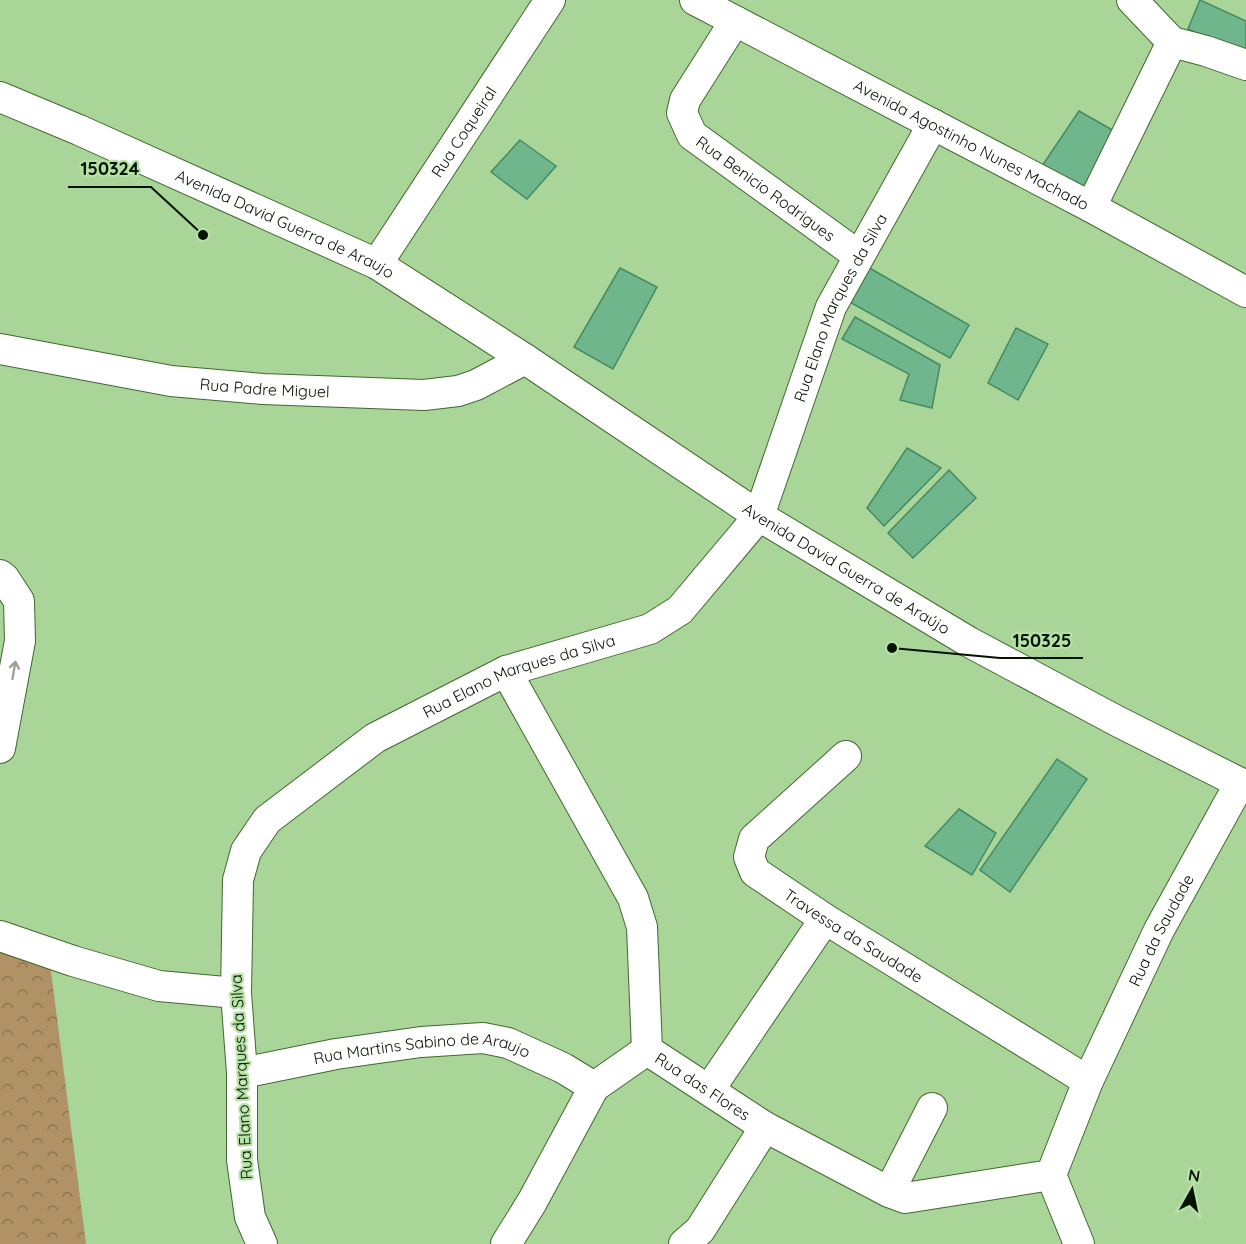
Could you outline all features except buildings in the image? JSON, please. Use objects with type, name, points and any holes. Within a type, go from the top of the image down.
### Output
[{"type":"street","name":"Rua Coqueiral","points":[[377,264],[550,0]]},
{"type":"street","name":"Avenida Agostinho Nunes Machado","points":[[695,0],[1091,207],[1246,292]]},
{"type":"street","points":[[1132,0],[1172,42],[1246,65]]},
{"type":"street","name":"Rua Benicio Rodrigues","points":[[735,21],[685,100],[682,113],[692,135],[859,256]]},
{"type":"street","points":[[1091,207],[1172,42]]},
{"type":"street","name":"Avenida David Guerra de Araujo","points":[[0,97],[79,130],[377,264],[525,359]]},
{"type":"street","name":"Rua Elano Marques da Silva","points":[[262,1244],[250,1217],[242,1160],[242,1073],[236,993],[238,880],[246,851],[267,820],[375,738],[506,671],[650,629],[680,610],[759,516],[831,307],[933,124]]},
{"type":"street","name":"Rua Padre Miguel","points":[[0,349],[171,381],[263,389],[424,395],[458,391],[476,385],[525,359]]},
{"type":"street","name":"Avenida David Guerra de Araújo","points":[[525,359],[759,516],[969,642],[1117,721],[1243,784]]},
{"type":"street","points":[[0,575],[19,601],[20,641],[0,748]]},
{"type":"street","name":"Rua das Flores","points":[[506,671],[633,898],[642,927],[647,1050],[765,1127],[905,1198],[1050,1175]]},
{"type":"street","name":"Travessa da Saudade","points":[[846,756],[754,839],[749,857],[755,872],[825,919],[1088,1081]]},
{"type":"street","name":"Rua da Saudade","points":[[1088,1081],[1159,930],[1243,784]]},
{"type":"street","points":[[709,1090],[825,919]]},
{"type":"street","points":[[0,936],[159,986],[236,993]]},
{"type":"street","name":"Rua Martins Sabino de Araujo","points":[[242,1073],[336,1054],[421,1042],[483,1038],[508,1043],[563,1068],[594,1087]]},
{"type":"street","points":[[506,1244],[594,1087],[647,1050]]},
{"type":"street","points":[[1079,1244],[1050,1175],[1088,1081]]},
{"type":"street","points":[[890,1192],[933,1108]]},
{"type":"street","points":[[684,1244],[700,1230],[765,1127]]},
{"type":"green space","points":[[0,944],[49,956],[86,1244],[0,1244]]},
{"type":"place","name":"150324","points":[[203,235]]},
{"type":"place","name":"150325","points":[[892,648]]}]
